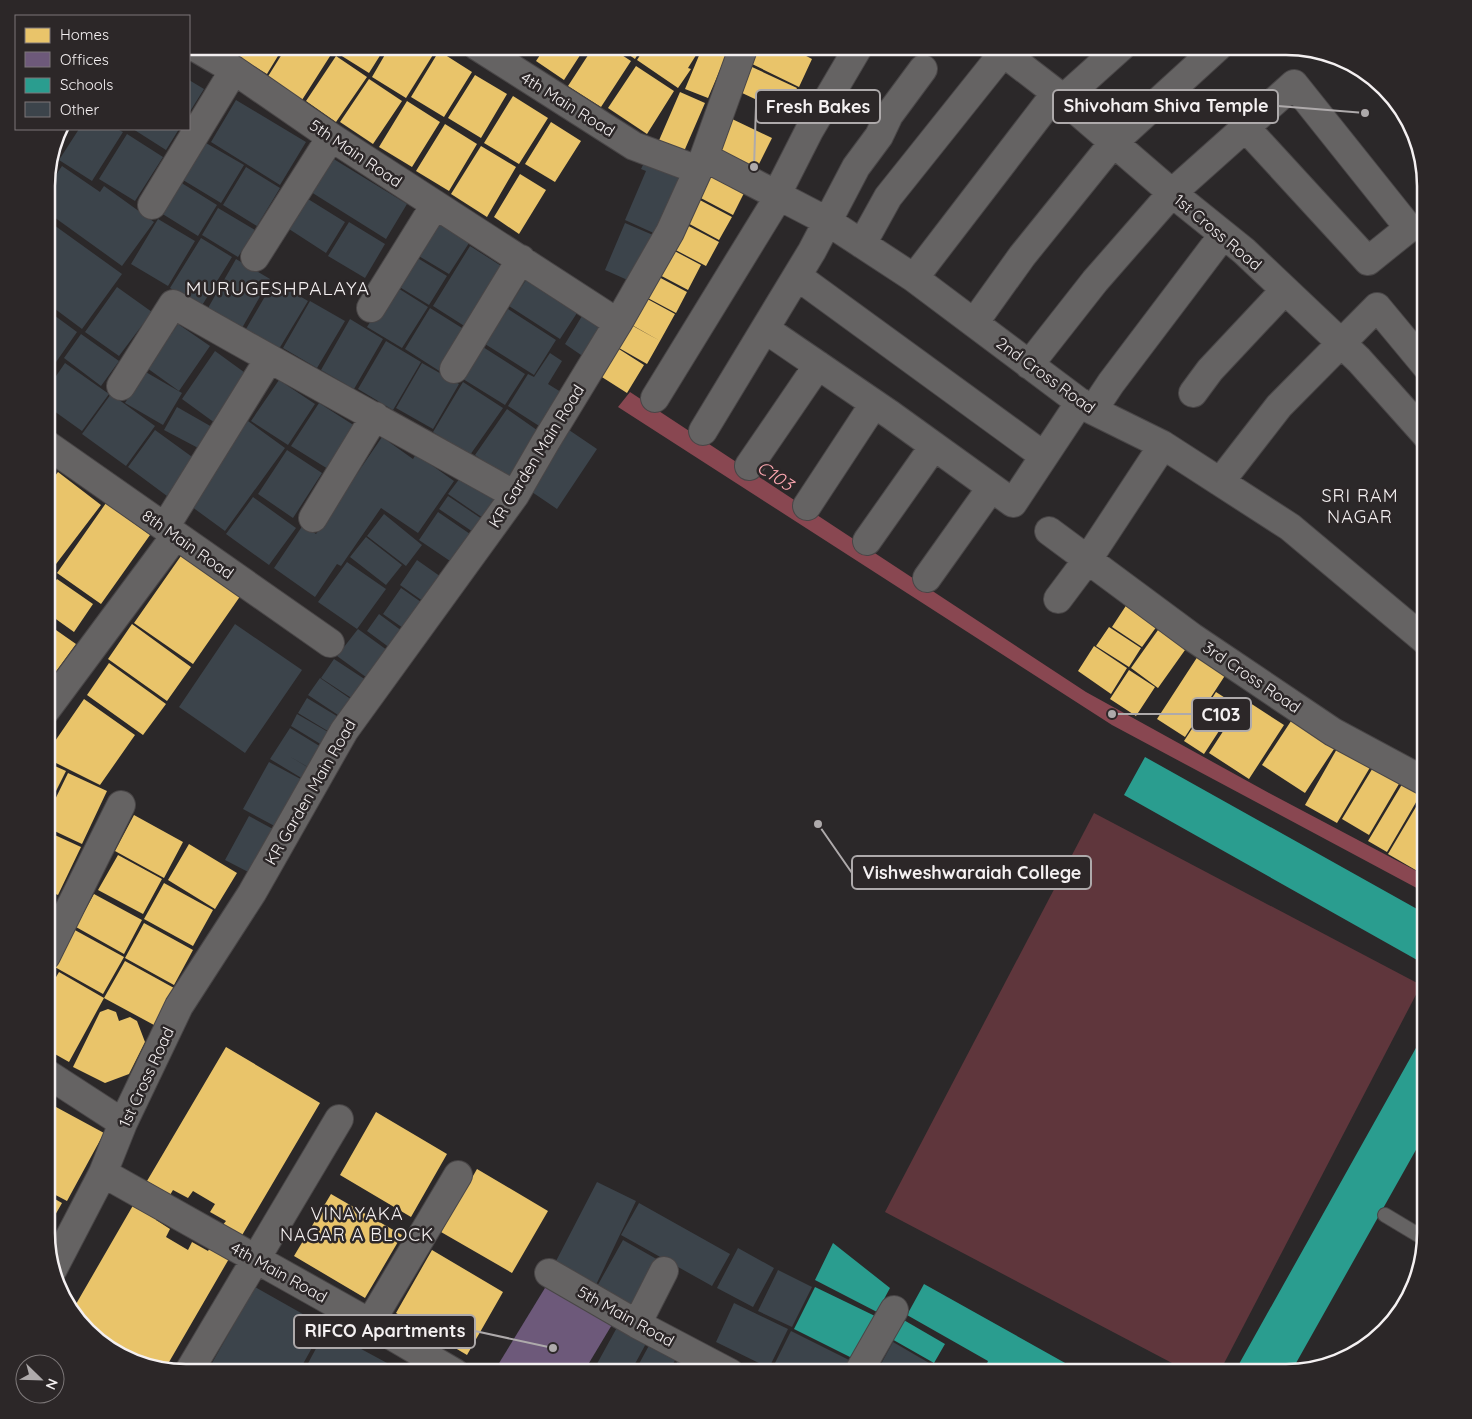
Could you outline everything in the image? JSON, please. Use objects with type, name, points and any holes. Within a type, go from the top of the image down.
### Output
[{"type":"street","name":"5th Main Road","points":[[208,55],[618,323]]},
{"type":"street","name":"4th Main Road","points":[[492,55],[634,146]]},
{"type":"street","name":"KR Garden Main Road","points":[[252,893],[344,731],[515,496],[618,323],[670,232],[701,163],[741,55]]},
{"type":"street","points":[[655,398],[778,195],[809,131],[854,55]]},
{"type":"street","points":[[862,244],[888,197],[998,55]]},
{"type":"street","name":"1st Cross Road","points":[[1010,55],[1114,142],[1172,194],[1244,251],[1359,360],[1417,425]]},
{"type":"street","points":[[914,278],[1059,96],[1111,55]]},
{"type":"street","points":[[974,323],[1022,256],[1114,142],[1208,55]]},
{"type":"street","points":[[702,431],[812,251],[856,167],[879,136],[889,115],[923,69]]},
{"type":"street","points":[[152,205],[234,70]]},
{"type":"street","points":[[1029,365],[1095,281],[1172,194],[1245,127],[1294,84],[1409,228],[1368,261],[1245,127]]},
{"type":"street","points":[[256,257],[331,137]]},
{"type":"street","name":"2nd Cross Road","points":[[634,146],[701,163],[778,195],[827,221],[914,278],[1086,406],[1163,445],[1290,527],[1417,633]]},
{"type":"street","points":[[371,308],[435,205]]},
{"type":"street","points":[[765,329],[934,446],[1012,503],[1044,456],[1086,406],[1111,383],[1223,235]]},
{"type":"street","points":[[454,369],[520,260]]},
{"type":"street","points":[[797,276],[1044,456]]},
{"type":"street","points":[[1193,393],[1210,370],[1285,290]]},
{"type":"street","points":[[121,386],[173,304],[515,496]]},
{"type":"street","points":[[1220,482],[1280,406],[1340,342],[1377,307],[1417,355]]},
{"type":"street","points":[[55,697],[170,531],[269,359]]},
{"type":"street","points":[[749,466],[818,365]]},
{"type":"street","points":[[807,506],[874,404]]},
{"type":"street","points":[[313,518],[375,416]]},
{"type":"street","points":[[1058,599],[1088,559],[1163,445]]},
{"type":"street","points":[[867,541],[934,446]]},
{"type":"street","name":"8th Main Road","points":[[55,451],[330,643]]},
{"type":"street","points":[[926,578],[991,488]]},
{"type":"street","name":"3rd Cross Road","points":[[1049,531],[1192,637],[1333,732],[1417,777]]},
{"type":"street","points":[[55,938],[121,805]]},
{"type":"street","name":"1st Cross Road","points":[[58,1259],[103,1173],[124,1123],[179,1006],[252,893]]},
{"type":"street","points":[[55,1079],[124,1123]]},
{"type":"street","points":[[193,1364],[339,1119]]},
{"type":"street","name":"4th Main Road","points":[[103,1173],[370,1323],[425,1364]]},
{"type":"street","points":[[370,1323],[458,1175]]},
{"type":"street","points":[[638,1324],[664,1271]]},
{"type":"street","name":"5th Main Road","points":[[549,1273],[713,1364]]},
{"type":"street","points":[[863,1364],[894,1310]]},
{"type":"lane","points":[[1385,1215],[1417,1234]]},
{"type":"shaded area","points":[[630,392],[1086,692],[1269,793],[1417,871],[1417,888],[1112,725],[618,407]]},
{"type":"shaded area","points":[[1094,813],[1417,983],[1417,993],[1224,1364],[1174,1364],[885,1212]]},
{"type":"building: Homes","points":[[235,55],[279,55],[267,74]]},
{"type":"building: Homes","points":[[281,55],[331,55],[302,100],[267,78]]},
{"type":"building: Homes","points":[[340,55],[380,55],[369,73]]},
{"type":"building: Homes","points":[[385,55],[433,55],[406,98],[372,77]]},
{"type":"building: Homes","points":[[437,55],[445,55],[472,72],[444,117],[411,97]]},
{"type":"building: Homes","points":[[540,55],[580,55],[564,80],[536,61]]},
{"type":"building: Homes","points":[[588,55],[622,55],[631,61],[601,107],[568,86]]},
{"type":"building: Homes","points":[[629,55],[637,55],[635,59]]},
{"type":"building: Homes","points":[[640,55],[696,55],[688,68],[691,69],[678,88],[637,60]]},
{"type":"building: Homes","points":[[699,55],[726,55],[708,98],[685,89]]},
{"type":"building: Homes","points":[[754,55],[804,55],[812,59],[799,87],[750,63]]},
{"type":"building: Homes","points":[[336,56],[367,77],[336,122],[306,101]]},
{"type":"building: Homes","points":[[636,66],[674,91],[647,134],[608,108]]},
{"type":"building: Homes","points":[[752,67],[797,88],[785,113],[740,92]]},
{"type":"building: Homes","points":[[475,75],[507,94],[481,138],[448,118]]},
{"type":"building: Homes","points":[[369,79],[402,101],[373,144],[340,122]]},
{"type":"building: Homes","points":[[680,92],[705,103],[682,156],[657,145]]},
{"type":"building: Homes","points":[[513,96],[548,118],[519,164],[484,143]]},
{"type":"building: Homes","points":[[407,101],[440,122],[412,167],[379,147]]},
{"type":"building: Homes","points":[[730,118],[772,138],[757,168],[716,149]]},
{"type":"building: Homes","points":[[551,122],[581,141],[555,182],[525,164]]},
{"type":"building: Homes","points":[[445,124],[477,144],[449,191],[416,171]]},
{"type":"building: Homes","points":[[481,146],[516,167],[487,217],[451,194]]},
{"type":"building: Homes","points":[[711,170],[746,189],[733,215],[697,196]]},
{"type":"building: Homes","points":[[520,174],[546,190],[519,234],[494,217]]},
{"type":"building: Homes","points":[[696,198],[732,217],[719,240],[684,221]]},
{"type":"building: Homes","points":[[681,222],[719,242],[706,266],[668,246]]},
{"type":"building: Homes","points":[[667,247],[701,265],[688,290],[654,272]]},
{"type":"building: Homes","points":[[655,275],[687,292],[676,313],[644,296]]},
{"type":"building: Homes","points":[[640,295],[675,314],[660,341],[625,321]]},
{"type":"building: Homes","points":[[624,321],[660,341],[647,364],[612,344]]},
{"type":"building: Homes","points":[[611,344],[644,365],[627,393],[594,372]]},
{"type":"building: Homes","points":[[58,472],[101,505],[55,565],[55,476]]},
{"type":"building: Homes","points":[[106,503],[150,535],[101,604],[57,573]]},
{"type":"building: Homes","points":[[183,553],[241,595],[193,664],[134,623]]},
{"type":"building: Homes","points":[[57,579],[93,604],[74,632],[55,618],[55,582]]},
{"type":"building: Homes","points":[[1131,598],[1162,619],[1142,647],[1112,627]]},
{"type":"building: Homes","points":[[1163,623],[1190,643],[1158,688],[1131,668]]},
{"type":"building: Homes","points":[[132,624],[191,667],[167,701],[108,659]]},
{"type":"building: Homes","points":[[1109,627],[1141,648],[1129,667],[1096,646]]},
{"type":"building: Homes","points":[[55,629],[76,644],[55,673]]},
{"type":"building: Homes","points":[[1094,646],[1127,668],[1111,694],[1078,671]]},
{"type":"building: Homes","points":[[1198,656],[1226,674],[1185,737],[1157,719]]},
{"type":"building: Homes","points":[[109,663],[166,704],[143,735],[87,695]]},
{"type":"building: Homes","points":[[1129,670],[1155,687],[1136,716],[1110,699]]},
{"type":"building: Homes","points":[[1216,692],[1236,705],[1204,754],[1184,741]]},
{"type":"building: Homes","points":[[84,699],[135,735],[100,785],[55,762],[55,741]]},
{"type":"building: Homes","points":[[1244,699],[1284,725],[1249,779],[1209,753]]},
{"type":"building: Homes","points":[[1295,715],[1338,743],[1305,793],[1262,765]]},
{"type":"building: Homes","points":[[1342,740],[1375,759],[1337,823],[1305,805]]},
{"type":"building: Homes","points":[[1377,761],[1403,777],[1369,835],[1342,819]]},
{"type":"building: Homes","points":[[55,766],[66,771],[55,793]]},
{"type":"building: Homes","points":[[68,773],[107,791],[82,844],[55,831],[55,800]]},
{"type":"building: Homes","points":[[1404,781],[1417,789],[1417,801],[1387,852],[1368,841]]},
{"type":"building: Homes","points":[[1417,805],[1417,871],[1388,854]]},
{"type":"building: Homes","points":[[134,815],[183,842],[164,878],[115,851]]},
{"type":"building: Homes","points":[[55,835],[81,847],[58,895],[55,894]]},
{"type":"building: Homes","points":[[189,844],[237,873],[215,909],[168,880]]},
{"type":"building: Homes","points":[[118,855],[162,879],[143,914],[98,890]]},
{"type":"building: Homes","points":[[164,883],[213,910],[193,946],[144,919]]},
{"type":"building: Homes","points":[[94,894],[142,920],[124,954],[76,927]]},
{"type":"building: Homes","points":[[144,923],[193,950],[174,985],[125,958]]},
{"type":"building: Homes","points":[[73,929],[124,957],[103,994],[55,967],[55,962]]},
{"type":"building: Homes","points":[[125,961],[174,988],[154,1025],[104,998]]},
{"type":"building: Homes","points":[[59,972],[104,998],[69,1062],[55,1054],[55,979]]},
{"type":"building: Homes","points":[[108,1009],[116,1012],[119,1021],[130,1017],[137,1021],[145,1042],[129,1074],[105,1083],[73,1067],[100,1012]]},
{"type":"building: Homes","points":[[226,1047],[320,1103],[241,1237],[222,1226],[226,1221],[210,1212],[215,1204],[193,1191],[188,1198],[173,1190],[170,1195],[147,1181]]},
{"type":"building: Homes","points":[[56,1107],[104,1133],[67,1201],[55,1195]]},
{"type":"building: Homes","points":[[376,1112],[447,1154],[411,1217],[340,1175]]},
{"type":"building: Homes","points":[[477,1169],[548,1211],[512,1273],[441,1232]]},
{"type":"building: Homes","points":[[331,1194],[402,1235],[365,1298],[294,1256]]},
{"type":"building: Homes","points":[[55,1199],[62,1203],[55,1215]]},
{"type":"building: Homes","points":[[135,1202],[158,1215],[156,1220],[170,1229],[166,1237],[188,1250],[192,1242],[208,1251],[211,1246],[230,1257],[169,1363],[152,1360],[120,1346],[93,1326],[76,1304]]},
{"type":"building: Homes","points":[[432,1250],[503,1292],[467,1355],[396,1313]]},
{"type":"building: Offices","points":[[548,1283],[613,1323],[588,1364],[498,1364]]},
{"type":"building: Schools","points":[[1145,757],[1417,909],[1417,960],[1124,795]]},
{"type":"building: Schools","points":[[1417,1046],[1417,1148],[1296,1364],[1239,1364]]},
{"type":"building: Schools","points":[[833,1243],[890,1288],[877,1312],[815,1280]]},
{"type":"building: Schools","points":[[924,1284],[1067,1364],[987,1364],[988,1361],[907,1315]]},
{"type":"building: Schools","points":[[815,1287],[875,1316],[854,1359],[794,1329]]},
{"type":"building: Schools","points":[[902,1319],[945,1344],[934,1363],[890,1338]]},
{"type":"building: Other","points":[[190,81],[204,89],[190,111]]},
{"type":"building: Other","points":[[236,100],[306,142],[280,185],[211,142]]},
{"type":"building: Other","points":[[78,130],[119,130],[123,132],[92,181],[59,160]]},
{"type":"building: Other","points":[[135,130],[178,130],[166,150]]},
{"type":"building: Other","points":[[127,134],[163,157],[135,201],[99,179]]},
{"type":"building: Other","points":[[206,143],[244,165],[221,203],[183,180]]},
{"type":"building: Other","points":[[648,155],[685,172],[658,235],[625,220],[646,171],[641,169]]},
{"type":"building: Other","points":[[332,158],[407,204],[386,239],[311,192]]},
{"type":"building: Other","points":[[62,166],[100,192],[104,186],[154,222],[122,266],[55,218],[55,176]]},
{"type":"building: Other","points":[[246,167],[280,188],[257,226],[223,205]]},
{"type":"building: Other","points":[[180,182],[217,205],[198,236],[161,213]]},
{"type":"building: Other","points":[[308,199],[345,222],[326,253],[289,229]]},
{"type":"building: Other","points":[[218,208],[255,230],[238,257],[202,235]]},
{"type":"building: Other","points":[[158,219],[195,241],[168,286],[131,264]]},
{"type":"building: Other","points":[[432,220],[469,243],[449,274],[412,252]]},
{"type":"building: Other","points":[[349,222],[385,244],[365,278],[328,256]]},
{"type":"building: Other","points":[[625,223],[653,235],[632,282],[605,270]]},
{"type":"building: Other","points":[[55,226],[122,274],[82,329],[55,309]]},
{"type":"building: Other","points":[[201,238],[232,257],[201,307],[170,288]]},
{"type":"building: Other","points":[[470,246],[506,269],[469,329],[433,306]]},
{"type":"building: Other","points":[[411,254],[447,276],[429,305],[393,283]]},
{"type":"building: Other","points":[[236,259],[270,279],[242,328],[208,308]]},
{"type":"building: Other","points":[[526,280],[577,313],[560,339],[509,306]]},
{"type":"building: Other","points":[[274,281],[308,301],[279,349],[246,329]]},
{"type":"building: Other","points":[[393,285],[428,307],[402,348],[367,327]]},
{"type":"building: Other","points":[[117,287],[152,312],[119,356],[85,332]]},
{"type":"building: Other","points":[[310,301],[345,321],[317,368],[283,348]]},
{"type":"building: Other","points":[[430,308],[470,333],[444,374],[405,349]]},
{"type":"building: Other","points":[[508,309],[556,340],[534,375],[485,344]]},
{"type":"building: Other","points":[[585,311],[605,324],[584,357],[565,344]]},
{"type":"building: Other","points":[[55,316],[77,332],[55,364]]},
{"type":"building: Other","points":[[350,319],[383,339],[354,389],[321,370]]},
{"type":"building: Other","points":[[178,324],[210,346],[179,391],[147,368]]},
{"type":"building: Other","points":[[81,334],[119,361],[101,386],[64,358]]},
{"type":"building: Other","points":[[386,341],[421,362],[393,410],[358,389]]},
{"type":"building: Other","points":[[483,347],[525,374],[505,405],[463,379]]},
{"type":"building: Other","points":[[215,351],[248,375],[215,423],[182,399]]},
{"type":"building: Other","points":[[550,353],[562,361],[548,384],[569,397],[547,431],[508,406],[528,374],[534,377]]},
{"type":"building: Other","points":[[65,363],[109,394],[82,431],[55,412],[55,377]]},
{"type":"building: Other","points":[[422,363],[459,384],[433,429],[396,408]]},
{"type":"building: Other","points":[[144,371],[182,393],[163,425],[125,403]]},
{"type":"building: Other","points":[[279,380],[315,404],[288,445],[251,421]]},
{"type":"building: Other","points":[[463,382],[503,408],[470,455],[433,432]]},
{"type":"building: Other","points":[[111,394],[155,426],[126,466],[82,434]]},
{"type":"building: Other","points":[[319,403],[355,426],[328,469],[291,446]]},
{"type":"building: Other","points":[[177,407],[212,427],[200,449],[164,430]]},
{"type":"building: Other","points":[[507,409],[544,435],[512,481],[475,455]]},
{"type":"building: Other","points":[[248,421],[285,448],[225,531],[188,504]]},
{"type":"building: Other","points":[[155,430],[195,459],[167,496],[128,467]]},
{"type":"building: Other","points":[[569,430],[597,449],[557,509],[529,490]]},
{"type":"building: Other","points":[[382,437],[413,459],[416,454],[454,481],[418,533],[381,508],[341,566],[337,564],[315,597],[274,568],[303,525],[316,534]]},
{"type":"building: Other","points":[[287,450],[322,473],[293,518],[258,494]]},
{"type":"building: Other","points":[[463,474],[500,500],[486,520],[448,494]]},
{"type":"building: Other","points":[[448,496],[485,521],[476,534],[439,509]]},
{"type":"building: Other","points":[[253,497],[296,528],[269,565],[226,534]]},
{"type":"building: Other","points":[[438,512],[473,536],[453,563],[419,540]]},
{"type":"building: Other","points":[[384,514],[422,545],[406,566],[367,536]]},
{"type":"building: Other","points":[[366,537],[402,565],[386,585],[350,557]]},
{"type":"building: Other","points":[[417,560],[444,579],[427,604],[400,585]]},
{"type":"building: Other","points":[[347,562],[386,589],[357,629],[318,602]]},
{"type":"building: Other","points":[[401,588],[421,602],[403,628],[383,614]]},
{"type":"building: Other","points":[[379,614],[402,631],[390,648],[367,631]]},
{"type":"building: Other","points":[[235,624],[302,670],[245,753],[179,707]]},
{"type":"building: Other","points":[[358,629],[391,653],[370,680],[337,656]]},
{"type":"building: Other","points":[[334,659],[369,682],[356,701],[321,678]]},
{"type":"building: Other","points":[[320,678],[355,702],[344,719],[308,695]]},
{"type":"building: Other","points":[[307,698],[345,721],[336,736],[298,713]]},
{"type":"building: Other","points":[[297,714],[335,736],[327,748],[291,726]]},
{"type":"building: Other","points":[[290,728],[326,750],[313,770],[289,756],[314,771],[308,782],[270,759]]},
{"type":"building: Other","points":[[269,762],[308,783],[282,830],[243,809]]},
{"type":"building: Other","points":[[249,816],[282,834],[258,877],[225,860]]},
{"type":"building: Other","points":[[597,1182],[636,1201],[595,1287],[555,1263]]},
{"type":"building: Other","points":[[639,1203],[730,1254],[712,1286],[621,1235]]},
{"type":"building: Other","points":[[623,1240],[660,1261],[632,1312],[595,1290]]},
{"type":"building: Other","points":[[738,1248],[774,1268],[753,1307],[717,1288]]},
{"type":"building: Other","points":[[778,1270],[812,1287],[792,1327],[758,1311]]},
{"type":"building: Other","points":[[255,1287],[324,1326],[303,1364],[212,1363]]},
{"type":"building: Other","points":[[734,1303],[788,1329],[771,1364],[761,1364],[716,1342]]},
{"type":"building: Other","points":[[620,1322],[649,1338],[635,1364],[597,1364]]},
{"type":"building: Other","points":[[326,1330],[389,1364],[308,1364]]},
{"type":"building: Other","points":[[791,1331],[853,1362],[852,1364],[774,1364]]},
{"type":"building: Other","points":[[652,1340],[678,1355],[673,1364],[639,1364]]},
{"type":"building: Other","points":[[893,1342],[931,1364],[881,1364]]},
{"type":"building: Other","points":[[680,1357],[693,1364],[676,1364]]},
{"type":"place","name":"Shivoham Shiva Temple","points":[[1365,113]]},
{"type":"place","name":"Fresh Bakes","points":[[754,167]]},
{"type":"place","name":"C103","points":[[1112,714]]},
{"type":"place","name":"Vishweshwaraiah College","points":[[818,824]]},
{"type":"place","name":"RIFCO Apartments","points":[[553,1348]]},
{"type":"district","name":"MURUGESHPALAYA","points":[[278,288]]},
{"type":"district","name":"SRI RAM NAGAR","points":[[1360,506]]},
{"type":"district","name":"VINAYAKA NAGAR A BLOCK","points":[[357,1224]]}]
